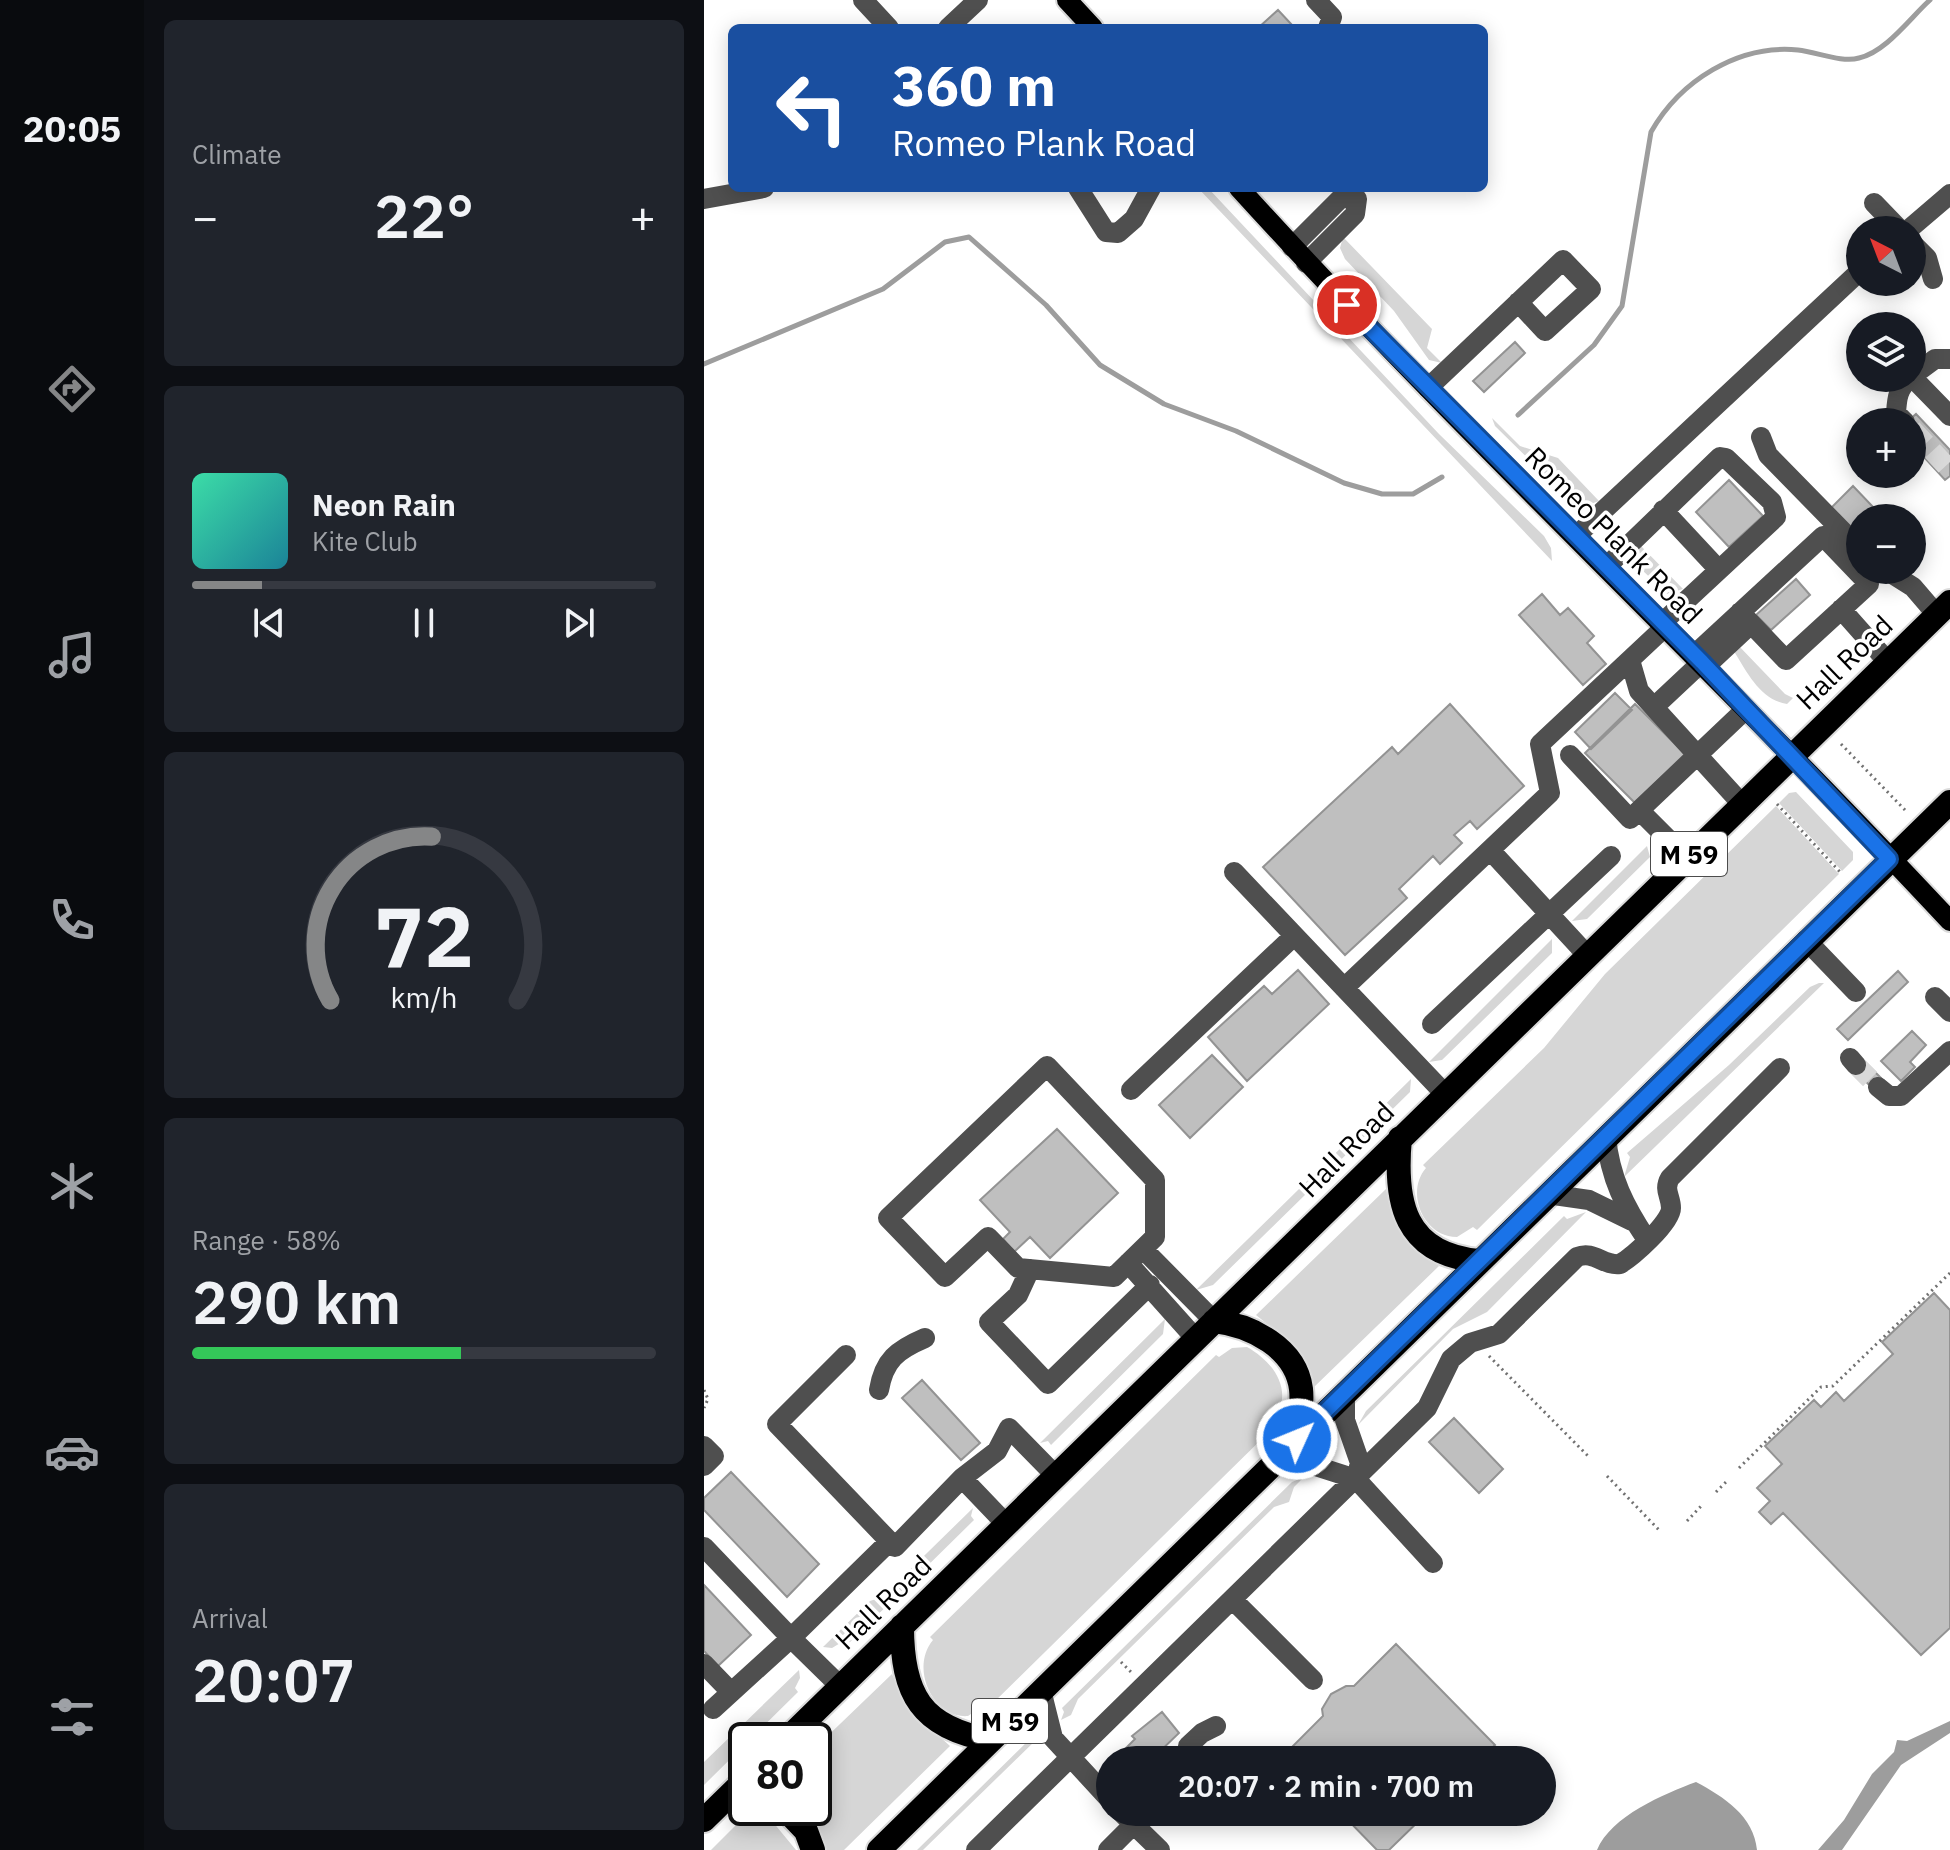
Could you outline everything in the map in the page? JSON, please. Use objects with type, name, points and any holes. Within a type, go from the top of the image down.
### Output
[{"type":"highway","name":"Hall Road","points":[[804,1722],[1791,754],[1944,609]]},
{"type":"highway","name":"M 59","points":[[879,1850],[1950,802]]},
{"type":"highway","points":[[1400,1138],[1397,1187],[1407,1220],[1440,1252],[1479,1261]]},
{"type":"highway","points":[[1214,1321],[1234,1323],[1259,1334],[1292,1365],[1301,1390],[1297,1439]]},
{"type":"highway","points":[[902,1626],[904,1668],[915,1699],[943,1726],[991,1740]]},
{"type":"highway","points":[[704,1820],[728,1800]]},
{"type":"highway","points":[[801,1826],[813,1850]]},
{"type":"main road","points":[[1067,0],[1089,24]]},
{"type":"main road","name":"Romeo Plank Road","points":[[1243,192],[1306,263],[1664,624],[1950,921]]},
{"type":"street","points":[[863,0],[885,24]]},
{"type":"street","points":[[952,24],[978,0]]},
{"type":"street","points":[[1316,0],[1332,17],[1329,24]]},
{"type":"street","points":[[704,199],[742,192]]},
{"type":"street","points":[[1081,192],[1106,232],[1118,233],[1134,219],[1149,192]]},
{"type":"street","points":[[1292,247],[1345,192]]},
{"type":"street","points":[[1306,263],[1355,214],[1357,199],[1351,192]]},
{"type":"street","points":[[1924,216],[1950,194]]},
{"type":"street","points":[[1874,203],[1887,216]]},
{"type":"street","points":[[1926,257],[1933,279]]},
{"type":"street","points":[[1576,536],[1846,284]]},
{"type":"street","points":[[1428,388],[1518,302]]},
{"type":"street","points":[[1926,366],[1935,359],[1950,359]]},
{"type":"street","points":[[1926,392],[1950,416]]},
{"type":"street","points":[[1761,437],[1768,455],[1846,535]]},
{"type":"street","points":[[1344,988],[1550,793],[1540,744],[1776,517],[1772,502],[1726,458],[1720,457],[1606,567]]},
{"type":"street","points":[[1663,510],[1719,570]]},
{"type":"street","points":[[1654,707],[1746,618],[1823,536],[1869,584],[1786,660],[1746,618]]},
{"type":"street","points":[[1908,584],[1944,609]]},
{"type":"street","points":[[1841,609],[1888,662]]},
{"type":"street","points":[[1630,660],[1639,691],[1741,803]]},
{"type":"street","points":[[1570,755],[1630,819],[1746,709]]},
{"type":"street","points":[[1640,811],[1686,857]]},
{"type":"street","points":[[1490,850],[1587,955]]},
{"type":"street","points":[[1432,1024],[1611,856]]},
{"type":"street","points":[[1234,872],[1445,1094]]},
{"type":"street","points":[[1131,1090],[1294,936]]},
{"type":"street","points":[[1806,940],[1856,992]]},
{"type":"street","points":[[1935,997],[1950,1012]]},
{"type":"street","points":[[1878,1087],[1889,1096],[1908,1092],[1950,1051]]},
{"type":"street","points":[[1047,1066],[1155,1180],[1155,1237],[1128,1263],[1114,1277],[1018,1268],[988,1237],[945,1277],[888,1218],[1047,1066]]},
{"type":"street","points":[[976,1850],[1427,1408],[1451,1359],[1470,1343],[1499,1334],[1577,1257],[1590,1255],[1608,1264],[1620,1264],[1647,1240],[1669,1217],[1666,1191],[1670,1178],[1780,1068]]},
{"type":"street","points":[[1606,1137],[1612,1179],[1630,1209],[1632,1221]]},
{"type":"street","points":[[1547,1194],[1589,1200],[1632,1221],[1647,1240]]},
{"type":"street","points":[[1143,1249],[1214,1321]]},
{"type":"street","points":[[1128,1263],[1196,1339]]},
{"type":"street","points":[[1030,1269],[1018,1295],[989,1322],[1048,1384],[1150,1285]]},
{"type":"street","points":[[879,1390],[887,1362],[906,1346],[925,1338]]},
{"type":"street","points":[[846,1355],[777,1424],[895,1547],[962,1478],[997,1451],[1009,1428],[1056,1476]]},
{"type":"street","points":[[1345,1393],[1345,1420],[1360,1463],[1356,1479]]},
{"type":"street","points":[[704,1446],[714,1456],[704,1466]]},
{"type":"street","points":[[1276,1460],[1303,1462],[1356,1479],[1433,1563]]},
{"type":"street","points":[[962,1478],[1006,1524]]},
{"type":"street","points":[[713,1709],[890,1541]]},
{"type":"street","points":[[704,1547],[840,1686]]},
{"type":"street","points":[[1233,1600],[1313,1680]]},
{"type":"street","points":[[704,1664],[731,1692]]},
{"type":"street","points":[[1041,1690],[1050,1732],[1069,1758],[1096,1786]]},
{"type":"street","points":[[1189,1746],[1202,1733],[1216,1726]]},
{"type":"street","points":[[1108,1850],[1122,1826]]},
{"type":"street","points":[[1135,1826],[1160,1850]]},
{"type":"path","points":[[1841,744],[1905,810]]},
{"type":"path","points":[[1777,804],[1840,872]]},
{"type":"path","points":[[1739,1468],[1821,1387],[1833,1386],[1950,1273]]},
{"type":"path","points":[[1479,1351],[1491,1357],[1589,1457]]},
{"type":"path","points":[[704,1390],[708,1399],[704,1408]]},
{"type":"path","points":[[1607,1476],[1659,1530]]},
{"type":"path","points":[[1716,1492],[1728,1480]]},
{"type":"path","points":[[1687,1521],[1703,1504]]},
{"type":"path","points":[[1121,1662],[1137,1678]]},
{"type":"shaded area","points":[[1202,192],[1212,192],[1439,434],[1544,536],[1551,548],[1552,561]]},
{"type":"shaded area","points":[[1343,237],[1432,329],[1427,348],[1442,363],[1429,360],[1394,311],[1345,259],[1340,248]]},
{"type":"shaded area","points":[[1492,418],[1520,446],[1558,458],[1599,501],[1585,506],[1572,502],[1495,426]]},
{"type":"shaded area","points":[[1641,546],[1683,589],[1667,594],[1639,567],[1635,557]]},
{"type":"shaded area","points":[[1737,644],[1785,694],[1793,698],[1787,704],[1778,702],[1756,685],[1735,653]]},
{"type":"shaded area","points":[[1796,792],[1853,852],[1853,860],[1842,871],[1779,803],[1789,793]]},
{"type":"shaded area","points":[[1776,806],[1839,874],[1477,1230],[1473,1227],[1457,1237],[1435,1230],[1421,1212],[1418,1200],[1417,1189],[1426,1168],[1423,1165],[1544,1048],[1605,974]]},
{"type":"shaded area","points":[[1647,846],[1650,857],[1587,919],[1572,921]]},
{"type":"shaded area","points":[[1552,939],[1552,953],[1442,1060],[1429,1062]]},
{"type":"shaded area","points":[[1824,983],[1624,1177],[1630,1157],[1627,1153],[1729,1065],[1810,987]]},
{"type":"shaded area","points":[[1411,1079],[1410,1092],[1213,1285],[1196,1290]]},
{"type":"shaded area","points":[[1386,1189],[1396,1225],[1419,1252],[1439,1266],[1313,1388],[1306,1366],[1278,1333],[1256,1315]]},
{"type":"shaded area","points":[[1586,1212],[1487,1312],[1453,1329],[1358,1425],[1366,1411],[1564,1216],[1567,1219]]},
{"type":"shaded area","points":[[1165,1319],[1163,1334],[1051,1445],[1048,1441],[1040,1443]]},
{"type":"shaded area","points":[[1247,1347],[1273,1369],[1282,1389],[1282,1399],[1273,1420],[1277,1424],[988,1708],[984,1705],[968,1716],[956,1715],[945,1709],[936,1701],[925,1678],[926,1652],[933,1640],[930,1637],[1216,1355],[1219,1357],[1232,1348]]},
{"type":"shaded area","points":[[1304,1477],[1294,1487],[1289,1502],[1274,1507],[1078,1699],[1071,1715],[1061,1720],[1062,1708],[1292,1482]]},
{"type":"shaded area","points":[[973,1508],[971,1516],[974,1520],[846,1646],[842,1642],[832,1648],[823,1647],[870,1601],[882,1597]]},
{"type":"shaded area","points":[[799,1670],[800,1678],[795,1688],[798,1692],[768,1722],[745,1722]]},
{"type":"shaded area","points":[[892,1674],[908,1708],[950,1746],[844,1850],[826,1850],[816,1826],[832,1826],[832,1732]]},
{"type":"shaded area","points":[[1950,1721],[1950,1733],[1901,1765],[1842,1850],[1818,1850],[1844,1820],[1872,1774],[1894,1752],[1897,1740],[1907,1741]]},
{"type":"shaded area","points":[[1034,1735],[1036,1740],[923,1850],[917,1850]]},
{"type":"shaded area","points":[[728,1739],[728,1761],[704,1785],[704,1762]]},
{"type":"shaded area","points":[[1696,1782],[1727,1801],[1744,1817],[1755,1838],[1757,1850],[1597,1850],[1604,1838],[1626,1817],[1654,1800]]},
{"type":"shaded area","points":[[735,1826],[776,1826],[796,1850],[711,1850]]},
{"type":"building","points":[[1278,10],[1291,24],[1262,24]]},
{"type":"building","points":[[1515,342],[1525,353],[1484,392],[1473,381]]},
{"type":"building","points":[[1926,425],[1950,450],[1950,476],[1945,480],[1926,459]]},
{"type":"building","points":[[1729,480],[1763,516],[1729,547],[1696,512]]},
{"type":"building","points":[[1851,488],[1855,488],[1870,504],[1846,504],[1846,526],[1830,509]]},
{"type":"building","points":[[1796,579],[1810,595],[1771,630],[1756,615]]},
{"type":"building","points":[[1542,594],[1560,615],[1568,608],[1594,636],[1587,643],[1606,664],[1583,685],[1519,615]]},
{"type":"building","points":[[1615,693],[1632,710],[1591,749],[1575,732]]},
{"type":"building","points":[[1450,704],[1524,786],[1477,829],[1470,821],[1454,835],[1462,843],[1440,864],[1433,856],[1399,889],[1407,898],[1345,955],[1263,867],[1392,747],[1398,754]]},
{"type":"building","points":[[1635,704],[1685,754],[1635,803],[1585,753]]},
{"type":"building","points":[[1298,970],[1329,1004],[1247,1081],[1208,1037],[1264,986],[1272,994]]},
{"type":"building","points":[[1898,971],[1908,982],[1848,1040],[1837,1029]]},
{"type":"building","points":[[1912,1031],[1926,1045],[1910,1062],[1915,1067],[1901,1081],[1881,1061]]},
{"type":"building","points":[[1212,1055],[1243,1087],[1190,1138],[1159,1105]]},
{"type":"building","points":[[1862,1059],[1884,1081],[1874,1090],[1853,1068]]},
{"type":"building","points":[[1057,1129],[1118,1193],[1050,1258],[1030,1237],[1014,1252],[1003,1239],[1010,1232],[980,1200]]},
{"type":"building","points":[[1934,1293],[1950,1310],[1950,1628],[1921,1655],[1783,1513],[1771,1524],[1759,1512],[1770,1501],[1757,1488],[1782,1464],[1765,1446],[1814,1400],[1821,1407],[1836,1392],[1844,1401],[1893,1354],[1882,1342]]},
{"type":"building","points":[[922,1380],[980,1443],[961,1460],[902,1398]]},
{"type":"building","points":[[1454,1418],[1503,1469],[1479,1493],[1429,1442]]},
{"type":"building","points":[[731,1472],[819,1564],[787,1597],[704,1510],[704,1498]]},
{"type":"building","points":[[704,1585],[751,1635],[718,1666],[704,1651]]},
{"type":"building","points":[[1396,1644],[1495,1745],[1293,1746],[1323,1716],[1322,1709],[1331,1694],[1346,1686],[1354,1686]]},
{"type":"building","points":[[1162,1712],[1179,1733],[1166,1746],[1128,1746],[1135,1739],[1132,1736]]},
{"type":"building","points":[[1354,1826],[1414,1826],[1389,1850],[1377,1850]]},
{"type":"waterway","points":[[1518,415],[1594,345],[1622,306],[1651,132],[1678,97],[1713,70],[1754,53],[1798,50],[1845,59],[1869,55],[1888,42],[1930,0]]},
{"type":"waterway","points":[[704,364],[883,289],[945,242],[969,237],[1046,305],[1100,365],[1164,404],[1236,431],[1344,483],[1382,494],[1413,494],[1442,477]]},
{"type":"tunnel","points":[[1926,444],[1950,470]]},
{"type":"tunnel","points":[[1856,1065],[1878,1087]]},
{"type":"route","points":[[1297,1439],[1889,859],[1702,662],[1347,305]]}]
